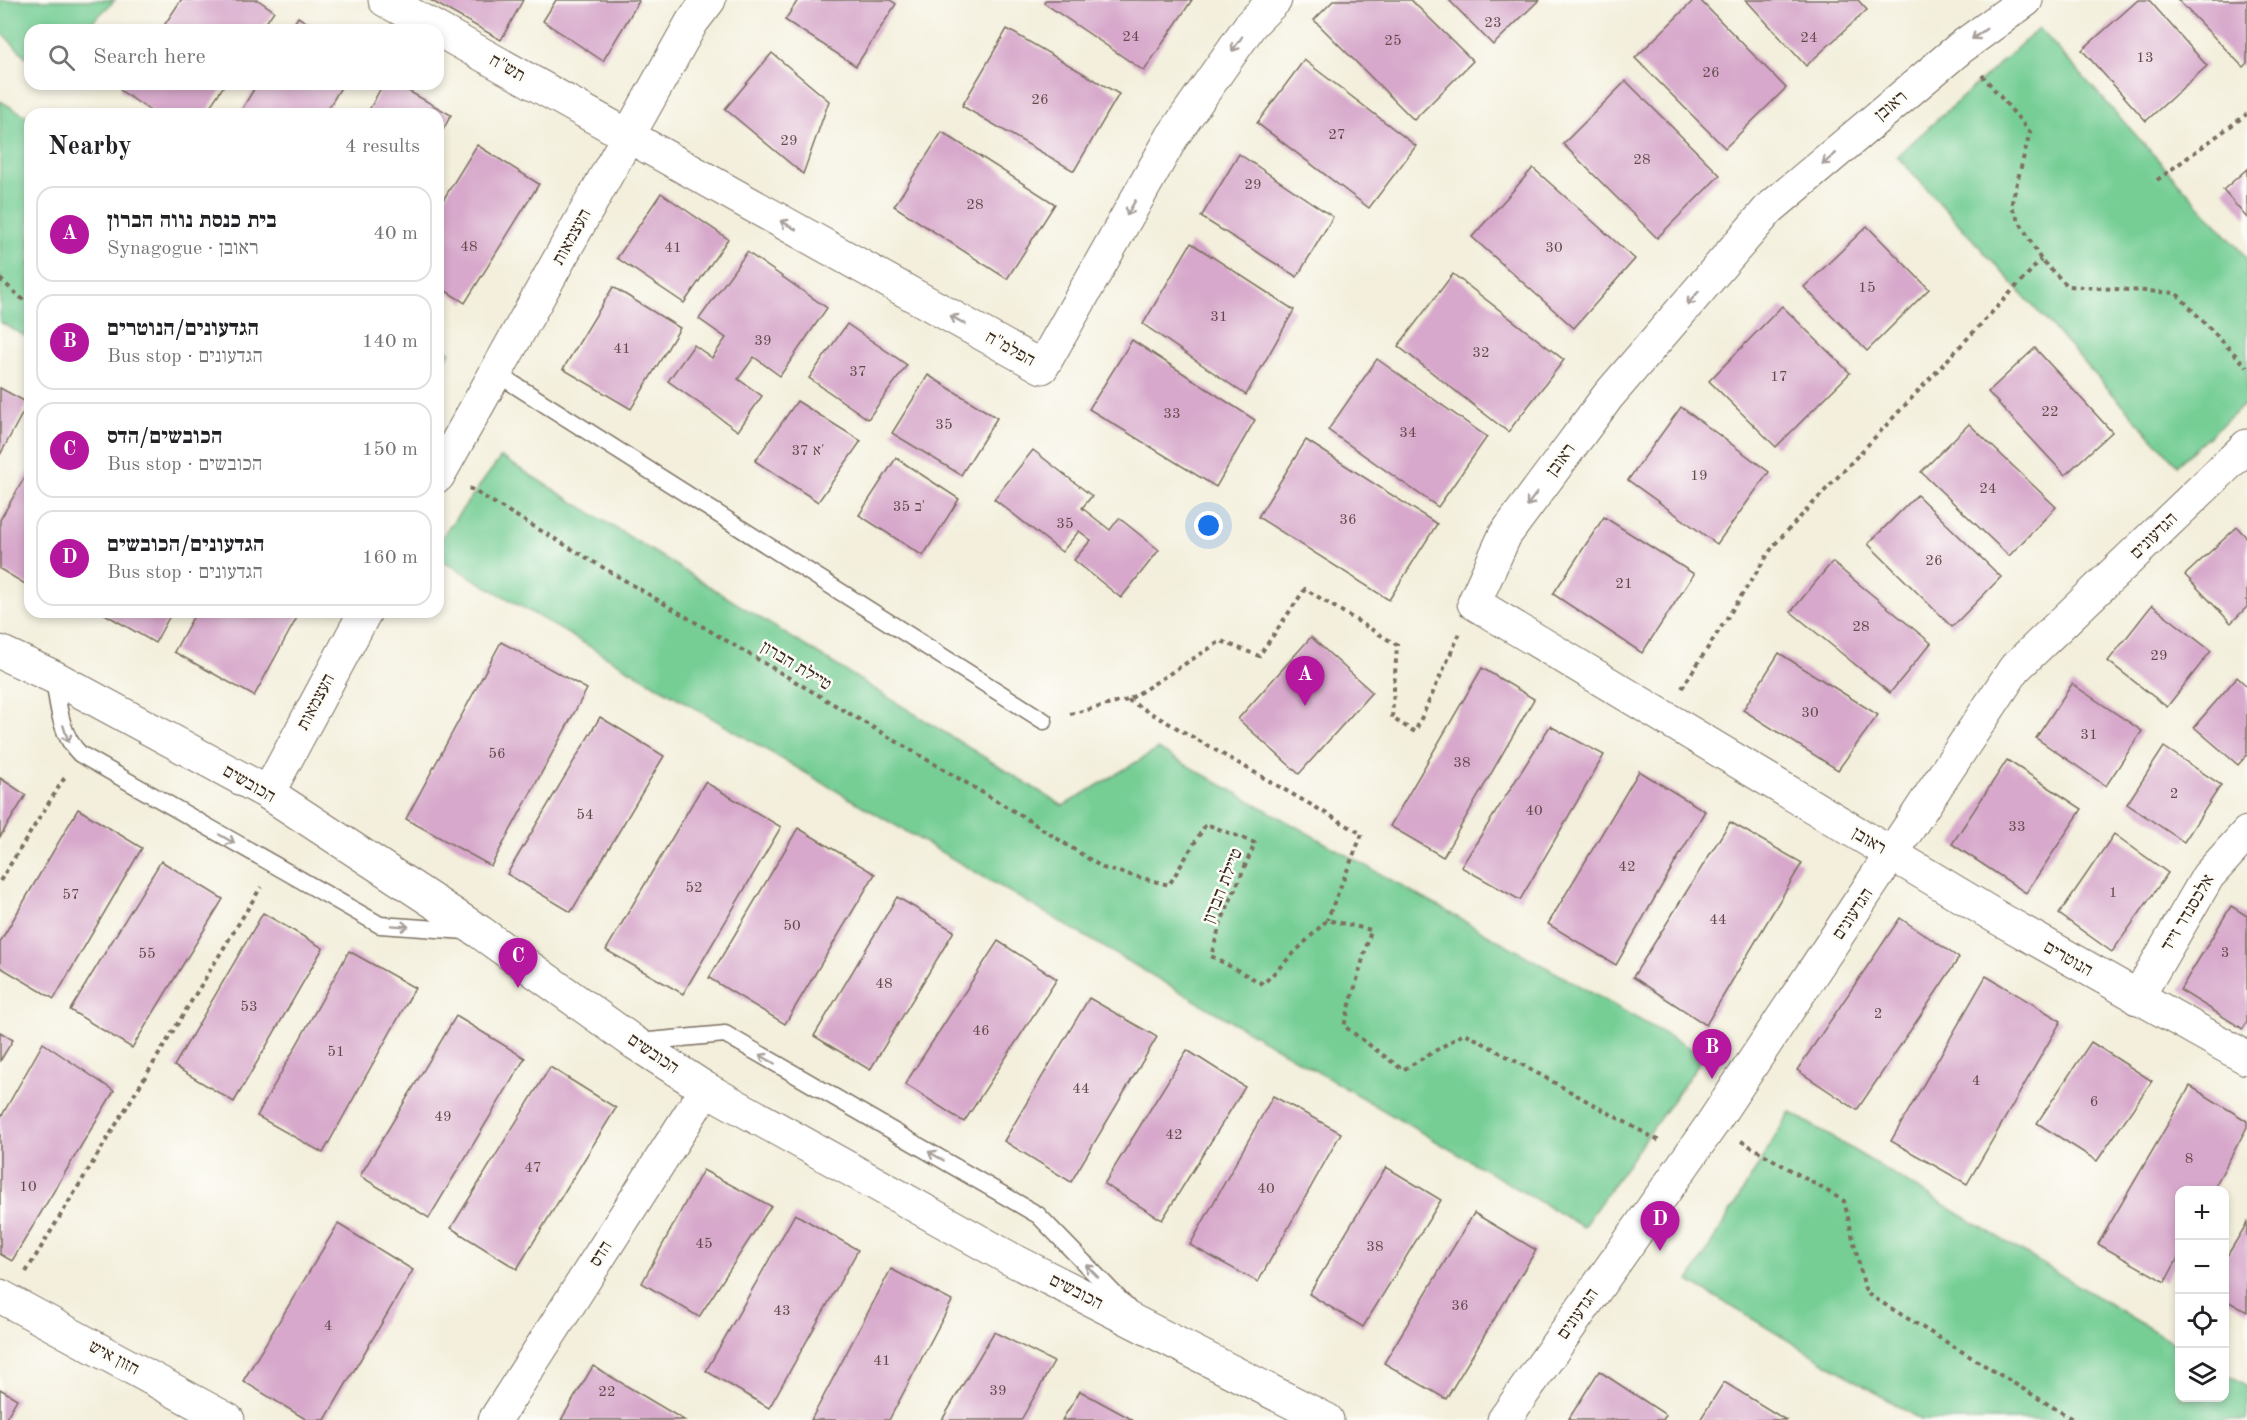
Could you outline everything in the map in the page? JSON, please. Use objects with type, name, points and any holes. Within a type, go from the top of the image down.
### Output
[{"type":"street","name":"תש\"ח","points":[[386,0],[429,24]]},
{"type":"street","name":"העצמאות","points":[[444,465],[692,22],[709,0]]},
{"type":"street","name":"הפלמ\"ח","points":[[629,136],[1042,367],[1172,137],[1251,24],[1275,0]]},
{"type":"street","name":"ראובן","points":[[1892,855],[1474,603],[1505,535],[1608,396],[1769,209],[1960,48],[2026,0]]},
{"type":"street","name":"תש\"ח","points":[[444,32],[629,136]]},
{"type":"street","name":"הגדעונים","points":[[1504,1420],[1712,1124],[2015,668],[2247,447]]},
{"type":"street","name":"העצמאות","points":[[268,793],[362,618]]},
{"type":"street","name":"הכובשים","points":[[0,652],[54,677],[268,793],[480,932],[635,1042],[706,1089],[1009,1258],[1327,1420]]},
{"type":"street","name":"אלכסנדר זייד","points":[[2137,998],[2208,876],[2247,833]]},
{"type":"street","name":"הנוטרים","points":[[1892,855],[2137,998],[2247,1058]]},
{"type":"street","name":"הדס","points":[[495,1420],[706,1089]]},
{"type":"street","name":"חזון איש","points":[[4,1299],[228,1420]]},
{"type":"lane","points":[[496,373],[1044,721]]},
{"type":"lane","points":[[54,677],[59,712],[70,744],[80,754],[381,925],[480,932]]},
{"type":"lane","points":[[635,1042],[725,1034],[1038,1215],[1147,1328]]},
{"type":"path","points":[[1960,48],[2030,132],[2011,206],[2041,260],[2068,286],[2176,293],[2247,367]]},
{"type":"path","points":[[2157,180],[2247,114]]},
{"type":"path","points":[[1663,717],[1774,545],[2041,260]]},
{"type":"path","points":[[0,279],[24,301]]},
{"type":"path","name":"טיילת הברון","points":[[444,477],[1022,816],[1103,868],[1169,885],[1206,824],[1255,843],[1221,922],[1211,956],[1263,984],[1327,920]]},
{"type":"path","points":[[1044,721],[1128,700],[1221,641],[1259,656],[1305,589],[1396,645],[1392,718],[1415,732],[1474,603]]},
{"type":"path","points":[[1128,700],[1362,834],[1327,920],[1371,930],[1344,1026],[1403,1070],[1465,1033],[1688,1158]]},
{"type":"path","points":[[0,881],[80,754]]},
{"type":"path","points":[[4,1299],[274,866]]},
{"type":"path","points":[[1712,1124],[1844,1201],[1866,1293],[2073,1420]]},
{"type":"green space","points":[[0,0],[115,0],[90,24],[24,24],[24,55],[0,31]]},
{"type":"green space","points":[[2039,28],[2247,258],[2247,402],[2177,465],[1897,156]]},
{"type":"green space","points":[[0,101],[24,115],[24,336],[0,322]]},
{"type":"green space","points":[[444,348],[450,352],[444,362]]},
{"type":"green space","points":[[501,457],[1063,806],[1158,749],[1704,1056],[1583,1227],[444,562],[444,534]]},
{"type":"green space","points":[[1790,1112],[2175,1344],[2175,1402],[2229,1402],[2229,1375],[2247,1386],[2247,1420],[1921,1420],[1689,1281]]},
{"type":"building","points":[[181,0],[258,0],[274,11],[265,24],[165,24]]},
{"type":"building","points":[[430,0],[523,0],[501,40]]},
{"type":"building","points":[[556,0],[639,1],[603,61],[543,21]]},
{"type":"building","points":[[798,0],[890,0],[896,4],[856,66],[785,20]]},
{"type":"building","points":[[1046,0],[1192,0],[1144,71],[1044,3]]},
{"type":"building","points":[[1334,0],[1411,0],[1473,61],[1414,120],[1314,20]]},
{"type":"building","points":[[1449,0],[1539,0],[1493,45]]},
{"type":"building","points":[[1694,0],[1700,0],[1786,88],[1725,148],[1635,58]]},
{"type":"building","points":[[1746,0],[1858,0],[1867,10],[1806,66]]},
{"type":"building","points":[[2138,0],[2149,0],[2207,66],[2146,121],[2082,50]]},
{"type":"building","points":[[2178,0],[2247,0],[2247,63],[2243,67]]},
{"type":"building","points":[[298,17],[309,24],[294,24]]},
{"type":"building","points":[[1007,29],[1119,94],[1074,171],[962,106]]},
{"type":"building","points":[[772,53],[829,101],[803,174],[725,109]]},
{"type":"building","points":[[1304,60],[1416,146],[1369,208],[1257,123]]},
{"type":"building","points":[[1626,81],[1720,175],[1657,238],[1563,144]]},
{"type":"building","points":[[120,90],[221,90],[209,108],[146,108]]},
{"type":"building","points":[[253,90],[339,90],[329,108],[243,108]]},
{"type":"building","points":[[380,90],[407,90],[439,108],[370,108]]},
{"type":"building","points":[[444,111],[451,115],[444,128]]},
{"type":"building","points":[[942,132],[1055,204],[1007,279],[894,206]]},
{"type":"building","points":[[477,145],[539,184],[465,303],[444,290],[444,198]]},
{"type":"building","points":[[1239,154],[1333,217],[1297,277],[1201,217]]},
{"type":"building","points":[[1533,168],[1635,259],[1574,328],[1472,237]]},
{"type":"building","points":[[2247,169],[2247,218],[2223,190]]},
{"type":"building","points":[[661,193],[728,239],[684,303],[617,258]]},
{"type":"building","points":[[1867,226],[1929,289],[1867,351],[1804,287]]},
{"type":"building","points":[[1191,243],[1294,310],[1246,395],[1143,324]]},
{"type":"building","points":[[747,252],[827,308],[780,376],[754,357],[738,379],[762,396],[738,431],[668,381],[694,345],[712,358],[726,338],[699,319]]},
{"type":"building","points":[[1453,274],[1564,360],[1508,432],[1398,346]]},
{"type":"building","points":[[613,287],[680,328],[631,409],[563,369]]},
{"type":"building","points":[[1782,306],[1850,373],[1776,447],[1709,381]]},
{"type":"building","points":[[847,324],[907,365],[868,419],[809,378]]},
{"type":"building","points":[[1132,340],[1255,420],[1216,487],[1089,409]]},
{"type":"building","points":[[2035,348],[2112,432],[2065,475],[1988,392]]},
{"type":"building","points":[[1377,359],[1487,437],[1438,507],[1328,430]]},
{"type":"building","points":[[928,375],[997,418],[961,475],[892,433]]},
{"type":"building","points":[[0,388],[24,401],[24,410],[0,455]]},
{"type":"building","points":[[797,401],[861,441],[818,502],[755,461]]},
{"type":"building","points":[[1681,407],[1769,472],[1717,544],[1628,480]]},
{"type":"building","points":[[1969,424],[2056,507],[2009,556],[1921,472]]},
{"type":"building","points":[[1306,440],[1437,524],[1389,600],[1258,517]]},
{"type":"building","points":[[1033,450],[1092,496],[1082,508],[1110,530],[1119,518],[1159,550],[1121,598],[1074,560],[1091,540],[1079,531],[1062,552],[994,499]]},
{"type":"building","points":[[896,458],[959,499],[923,556],[859,515]]},
{"type":"building","points":[[24,478],[24,583],[0,569],[0,520]]},
{"type":"building","points":[[1917,495],[2001,577],[1952,627],[1868,544]]},
{"type":"building","points":[[1604,517],[1694,574],[1642,653],[1553,594]]},
{"type":"building","points":[[2237,527],[2247,538],[2247,607],[2231,623],[2185,575]]},
{"type":"building","points":[[1832,562],[1931,643],[1890,693],[1791,612]]},
{"type":"building","points":[[2152,605],[2211,651],[2167,707],[2108,661]]},
{"type":"building","points":[[111,618],[169,618],[155,643]]},
{"type":"building","points":[[193,618],[297,618],[254,696],[174,652]]},
{"type":"building","points":[[1311,637],[1372,692],[1299,774],[1238,719]]},
{"type":"building","points":[[501,642],[587,689],[491,866],[406,819]]},
{"type":"building","points":[[1779,653],[1878,715],[1838,770],[1743,710]]},
{"type":"building","points":[[1482,668],[1534,699],[1443,857],[1390,826]]},
{"type":"building","points":[[2237,677],[2247,686],[2247,755],[2238,765],[2194,727]]},
{"type":"building","points":[[2072,684],[2142,731],[2106,786],[2036,738]]},
{"type":"building","points":[[600,717],[664,756],[571,912],[507,874]]},
{"type":"building","points":[[1550,726],[1604,755],[1520,900],[1461,867]]},
{"type":"building","points":[[2164,747],[2221,785],[2184,842],[2127,804]]},
{"type":"building","points":[[2007,760],[2082,809],[2026,893],[1952,844]]},
{"type":"building","points":[[1639,771],[1705,811],[1616,965],[1548,924]]},
{"type":"building","points":[[0,778],[26,795],[0,837]]},
{"type":"building","points":[[705,782],[781,827],[683,994],[606,950]]},
{"type":"building","points":[[78,809],[142,848],[54,999],[0,967],[0,942]]},
{"type":"building","points":[[1730,822],[1802,863],[1706,1025],[1633,977]]},
{"type":"building","points":[[798,828],[875,874],[785,1024],[709,978]]},
{"type":"building","points":[[2114,834],[2168,873],[2112,952],[2059,914]]},
{"type":"building","points":[[161,861],[223,899],[132,1048],[70,1010]]},
{"type":"building","points":[[897,897],[954,931],[870,1070],[814,1036]]},
{"type":"building","points":[[2231,906],[2247,916],[2247,1022],[2243,1029],[2180,990]]},
{"type":"building","points":[[263,913],[323,948],[234,1102],[174,1066]]},
{"type":"building","points":[[1900,918],[1959,958],[1857,1110],[1797,1070]]},
{"type":"building","points":[[998,941],[1057,979],[964,1122],[905,1084]]},
{"type":"building","points":[[349,951],[415,988],[323,1153],[257,1116]]},
{"type":"building","points":[[1986,976],[2061,1021],[1967,1184],[1891,1141]]},
{"type":"building","points":[[1089,998],[1157,1037],[1071,1182],[1004,1141]]},
{"type":"building","points":[[456,1016],[525,1058],[429,1218],[360,1176]]},
{"type":"building","points":[[0,1032],[13,1040],[0,1061]]},
{"type":"building","points":[[2091,1042],[2152,1081],[2097,1161],[2037,1123]]},
{"type":"building","points":[[43,1043],[114,1091],[12,1261],[0,1254],[0,1119]]},
{"type":"building","points":[[1187,1050],[1245,1087],[1162,1220],[1104,1184]]},
{"type":"building","points":[[550,1067],[616,1108],[517,1269],[451,1228]]},
{"type":"building","points":[[2190,1086],[2247,1121],[2247,1127],[2215,1186],[2175,1186],[2175,1263],[2165,1282],[2098,1244]]},
{"type":"building","points":[[1273,1096],[1341,1133],[1258,1282],[1190,1245]]},
{"type":"building","points":[[1386,1167],[1441,1200],[1363,1327],[1309,1294]]},
{"type":"building","points":[[703,1170],[771,1206],[699,1317],[642,1283]]},
{"type":"building","points":[[1474,1213],[1536,1250],[1446,1399],[1384,1363]]},
{"type":"building","points":[[795,1214],[858,1250],[769,1408],[706,1371]]},
{"type":"building","points":[[2247,1223],[2247,1312],[2229,1302],[2229,1253]]},
{"type":"building","points":[[338,1224],[413,1270],[325,1420],[307,1420],[243,1381]]},
{"type":"building","points":[[891,1269],[952,1301],[889,1420],[811,1420]]},
{"type":"building","points":[[994,1332],[1054,1362],[1021,1420],[942,1420]]},
{"type":"building","points":[[593,1366],[684,1420],[561,1420]]},
{"type":"building","points":[[1599,1371],[1666,1415],[1663,1420],[1568,1420]]},
{"type":"building","points":[[1724,1382],[1786,1420],[1700,1420]]},
{"type":"building","points":[[0,1389],[17,1399],[5,1420],[0,1420]]},
{"type":"building","points":[[1080,1391],[1133,1420],[1062,1420]]},
{"type":"place","name":"בית כנסת נווה הברון","points":[[1305,706]]},
{"type":"place","name":"הכובשים/הדס","points":[[518,988]]},
{"type":"place","name":"הגדעונים/הנוטרים","points":[[1712,1079]]},
{"type":"place","name":"הגדעונים/הכובשים","points":[[1660,1251]]}]
